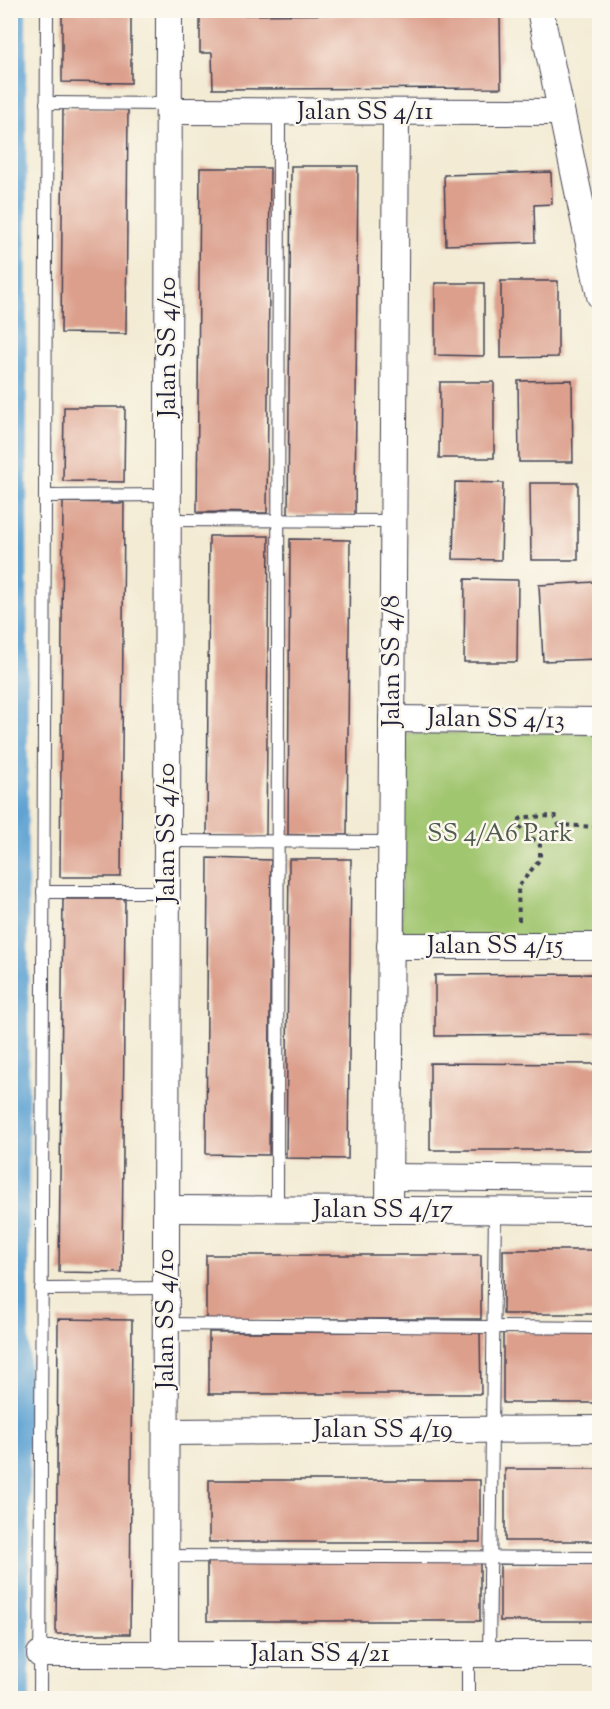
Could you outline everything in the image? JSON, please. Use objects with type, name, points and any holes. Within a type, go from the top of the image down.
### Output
[{"type":"street","name":"Jalan SS 4/10","points":[[165,1655],[169,10]]},
{"type":"street","points":[[540,10],[600,296]]},
{"type":"street","name":"Jalan SS 4/11","points":[[169,108],[279,112],[561,112]]},
{"type":"street","name":"Jalan SS 4/8","points":[[389,1210],[396,112]]},
{"type":"street","name":"Jalan SS 4/13","points":[[392,719],[600,721]]},
{"type":"street","name":"Jalan SS 4/15","points":[[390,946],[600,946]]},
{"type":"street","name":"Jalan SS 4/17","points":[[389,1177],[600,1179]]},
{"type":"street","name":"Jalan SS 4/17","points":[[166,1209],[600,1211]]},
{"type":"street","name":"Jalan SS 4/19","points":[[166,1432],[600,1429]]},
{"type":"street","name":"Jalan SS 4/21","points":[[40,1654],[600,1654]]},
{"type":"lane","points":[[40,1698],[47,10]]},
{"type":"lane","points":[[46,104],[169,108]]},
{"type":"lane","points":[[277,1209],[279,112]]},
{"type":"lane","points":[[45,496],[168,495]]},
{"type":"lane","points":[[168,520],[393,521]]},
{"type":"lane","points":[[167,841],[391,842]]},
{"type":"lane","points":[[43,892],[167,892]]},
{"type":"lane","points":[[468,1698],[479,1654],[490,1557],[495,1210]]},
{"type":"lane","points":[[41,1289],[166,1288]]},
{"type":"lane","points":[[166,1324],[600,1328]]},
{"type":"lane","points":[[165,1556],[600,1558]]},
{"type":"path","points":[[520,946],[518,887],[540,859],[540,845],[519,826],[520,819],[555,816],[559,825],[600,826]]},
{"type":"green space","name":"SS 4/A6 Park","points":[[398,733],[599,733],[599,937],[402,940]]},
{"type":"building","points":[[62,10],[131,10],[131,83],[62,82]]},
{"type":"building","points":[[500,14],[501,88],[213,89],[212,53],[200,53],[200,15]]},
{"type":"building","points":[[63,108],[128,109],[126,334],[61,333]]},
{"type":"building","points":[[291,166],[358,166],[355,515],[288,515]]},
{"type":"building","points":[[200,168],[270,168],[267,513],[197,512]]},
{"type":"building","points":[[551,172],[552,204],[534,205],[535,242],[446,245],[444,175]]},
{"type":"building","points":[[501,281],[558,281],[558,357],[501,358]]},
{"type":"building","points":[[435,283],[484,283],[484,356],[435,355]]},
{"type":"building","points":[[572,380],[573,462],[519,462],[518,381]]},
{"type":"building","points":[[440,382],[494,382],[494,458],[439,458]]},
{"type":"building","points":[[64,407],[125,407],[124,482],[63,481]]},
{"type":"building","points":[[455,482],[503,483],[501,560],[453,559]]},
{"type":"building","points":[[530,483],[578,483],[578,560],[531,560]]},
{"type":"building","points":[[63,502],[124,503],[121,877],[60,877]]},
{"type":"building","points":[[209,536],[269,536],[266,836],[207,835]]},
{"type":"building","points":[[290,539],[350,540],[347,835],[288,835]]},
{"type":"building","points":[[465,579],[518,580],[517,662],[464,662]]},
{"type":"building","points":[[595,582],[599,659],[543,661],[539,585]]},
{"type":"building","points":[[208,858],[271,860],[269,1155],[206,1154]]},
{"type":"building","points":[[289,859],[351,859],[348,1159],[286,1158]]},
{"type":"building","points":[[63,899],[125,899],[122,1273],[59,1272]]},
{"type":"building","points":[[600,974],[600,1035],[435,1036],[435,975]]},
{"type":"building","points":[[430,1063],[600,1064],[600,1150],[430,1150]]},
{"type":"building","points":[[503,1250],[600,1250],[600,1314],[503,1314]]},
{"type":"building","points":[[206,1255],[481,1255],[481,1319],[206,1319]]},
{"type":"building","points":[[58,1319],[132,1320],[130,1634],[56,1634]]},
{"type":"building","points":[[209,1332],[480,1332],[481,1394],[209,1394]]},
{"type":"building","points":[[503,1332],[600,1332],[600,1403],[503,1403]]},
{"type":"building","points":[[505,1469],[600,1469],[600,1541],[505,1541]]},
{"type":"building","points":[[209,1480],[480,1480],[480,1542],[209,1542]]},
{"type":"building","points":[[207,1558],[480,1558],[480,1621],[207,1621]]},
{"type":"building","points":[[500,1564],[600,1564],[600,1621],[500,1621]]},
{"type":"waterway","points":[[13,10],[17,1698]]}]
